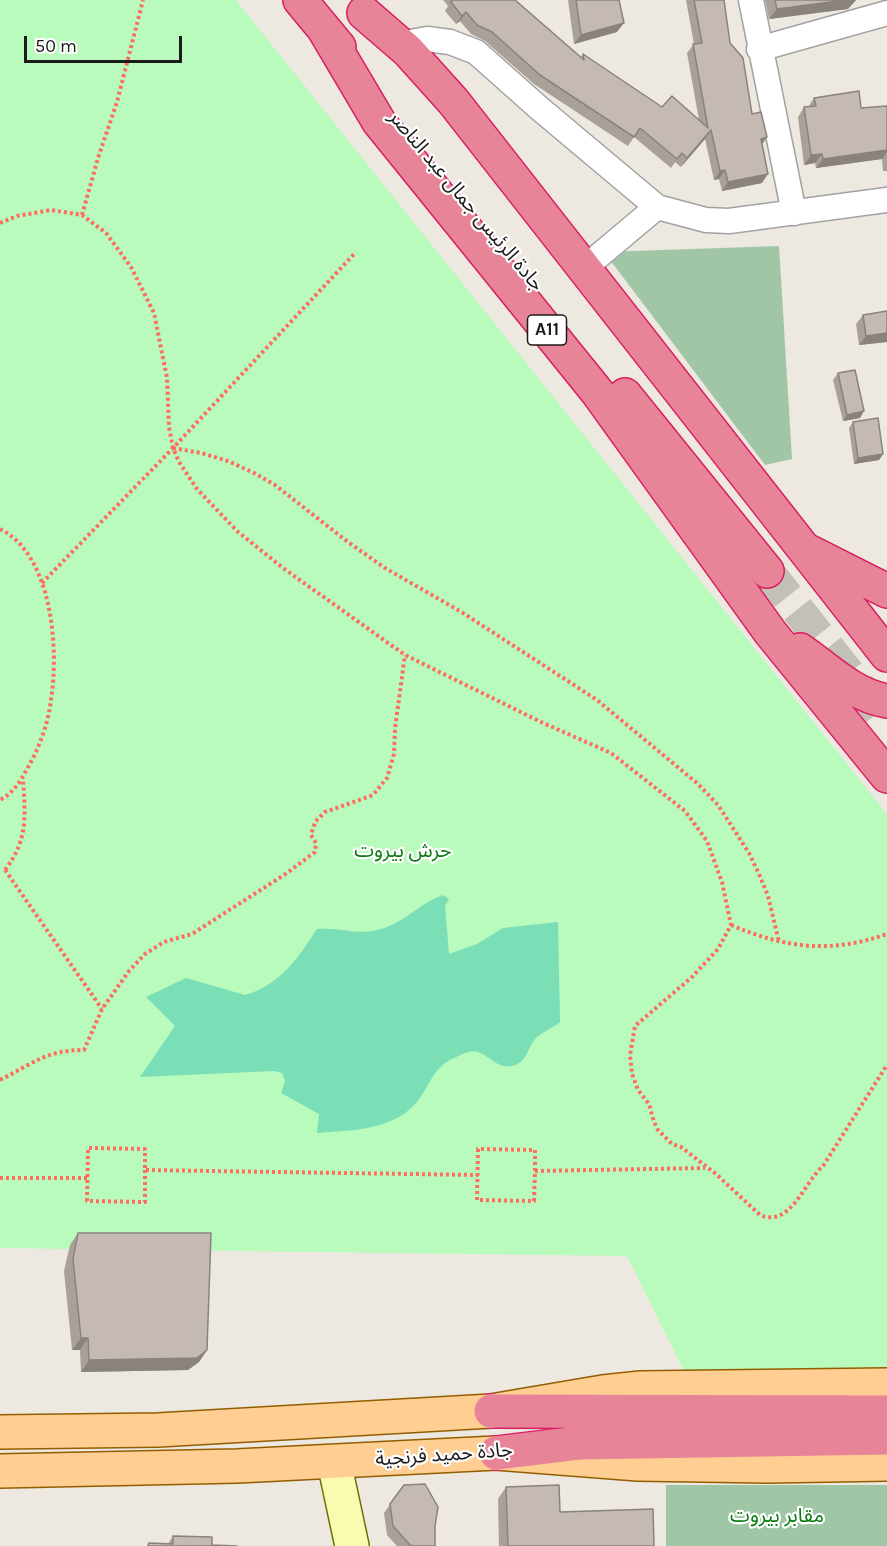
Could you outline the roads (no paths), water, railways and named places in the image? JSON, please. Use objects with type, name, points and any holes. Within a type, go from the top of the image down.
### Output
[{"type":"highway","name":"جادة الرئيس جمال عبد الناصر","points":[[300,0],[557,311],[784,558]]},
{"type":"highway","name":"جادة الرئيس جمال عبد الناصر","points":[[359,6],[784,558]]},
{"type":"highway","points":[[359,6],[400,44],[453,101],[583,268],[784,558],[887,655]]},
{"type":"highway","name":"A11","points":[[324,29],[379,122],[598,393],[770,632],[811,658],[849,687],[871,698],[887,701]]},
{"type":"highway","points":[[784,558],[887,591]]},
{"type":"highway","points":[[770,632],[887,776]]},
{"type":"highway","name":"جادة حميد فرنجية","points":[[491,1411],[887,1412]]},
{"type":"highway","name":"جادة حميد فرنجية","points":[[496,1453],[579,1443],[887,1438]]},
{"type":"main road","points":[[491,1411],[603,1392],[641,1388],[887,1385]]},
{"type":"main road","name":"جادة حميد فرنجية","points":[[0,1432],[158,1430],[491,1411]]},
{"type":"main road","points":[[496,1453],[649,1464],[887,1464]]},
{"type":"main road","name":"جادة حميد فرنجية","points":[[0,1471],[186,1468],[496,1453]]},
{"type":"main road","points":[[334,1462],[352,1546]]},
{"type":"street","points":[[751,0],[759,49],[794,213]]},
{"type":"street","points":[[759,49],[887,13]]},
{"type":"street","points":[[400,44],[427,39],[450,42],[476,52],[657,207],[706,220],[729,221],[887,200]]},
{"type":"street","points":[[583,268],[657,207]]},
{"type":"tunnel","points":[[767,571],[887,722]]},
{"type":"park label","name":"حرش بيروت","points":[[403,851]]},
{"type":"park label","name":"مقابر بيروت","points":[[777,1516]]}]
